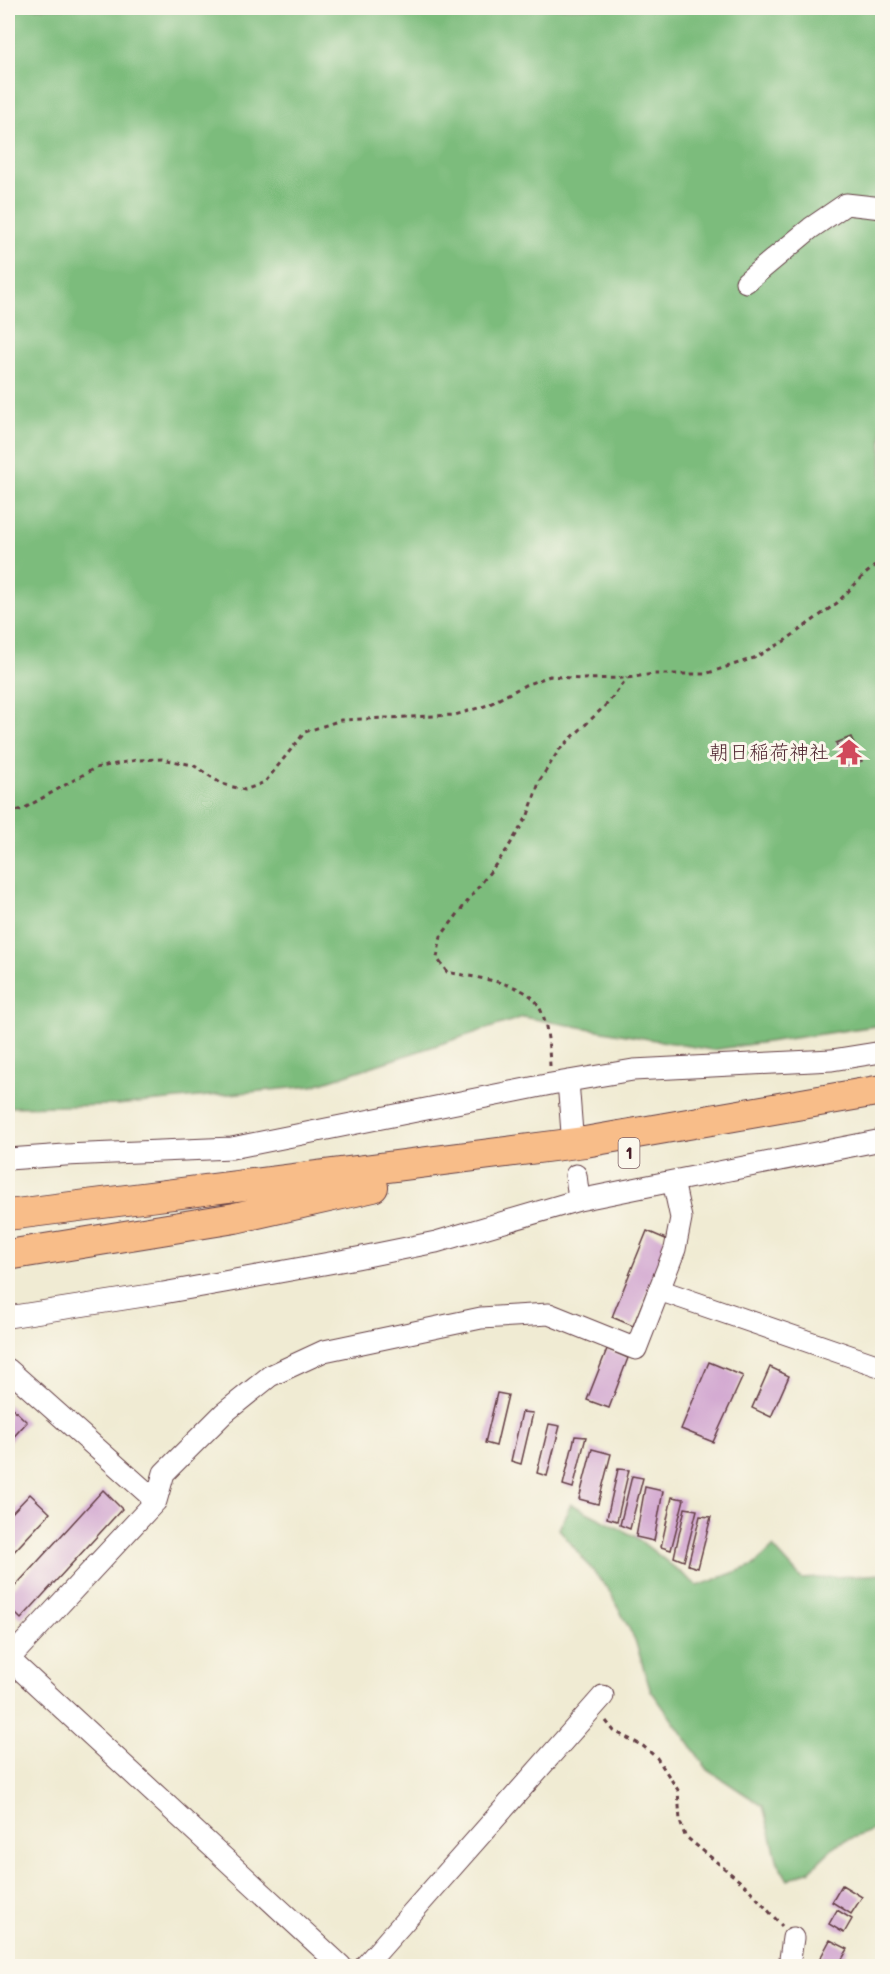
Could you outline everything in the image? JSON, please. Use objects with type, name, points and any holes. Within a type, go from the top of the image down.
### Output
[{"type":"highway","points":[[9,1219],[585,1142],[882,1090]]},
{"type":"highway","name":"1","points":[[9,1219],[373,1186],[580,1162],[882,1109]]},
{"type":"highway","points":[[8,1255],[235,1218],[373,1186]]},
{"type":"street","points":[[746,282],[811,228],[846,204],[882,208]]},
{"type":"street","points":[[8,1159],[232,1148],[560,1082],[633,1070],[832,1060],[882,1052]]},
{"type":"street","points":[[560,1082],[573,1133]]},
{"type":"street","points":[[8,1317],[164,1293],[436,1242],[579,1200],[882,1140]]},
{"type":"street","points":[[576,1175],[579,1200]]},
{"type":"street","points":[[341,1966],[8,1659],[156,1502],[164,1473],[224,1413],[270,1376],[324,1350],[481,1318],[549,1314],[636,1348],[675,1249],[681,1218],[673,1181]]},
{"type":"street","points":[[659,1290],[882,1367]]},
{"type":"street","points":[[8,1369],[156,1502]]},
{"type":"street","points":[[365,1966],[598,1701]]},
{"type":"street","points":[[789,1966],[793,1938]]},
{"type":"path","points":[[8,813],[23,809],[95,768],[137,760],[162,759],[193,765],[222,784],[245,790],[265,782],[305,732],[341,720],[455,715],[488,705],[525,685],[550,676],[580,679],[627,678],[653,674],[705,674],[754,658],[783,642],[837,603],[882,560]]},
{"type":"path","points":[[560,1082],[536,1002],[516,987],[447,972],[437,958],[441,936],[506,851],[528,815],[540,780],[559,750],[608,703],[627,678]]},
{"type":"path","points":[[598,1701],[614,1731],[643,1746],[657,1758],[678,1790],[685,1836],[747,1887],[793,1938]]},
{"type":"green space","points":[[8,8],[882,8],[882,1025],[712,1050],[523,1017],[312,1086],[117,1105],[8,1107]]},
{"type":"green space","points":[[571,1504],[634,1536],[698,1586],[754,1565],[773,1547],[802,1579],[882,1574],[882,1830],[878,1828],[837,1844],[810,1870],[788,1880],[778,1863],[763,1806],[708,1770],[650,1689],[635,1640],[610,1592],[559,1529]]},
{"type":"building","name":"朝日稲荷神社","points":[[851,737],[862,761],[846,767],[836,743]]},
{"type":"building","points":[[647,1231],[668,1240],[633,1326],[612,1317]]},
{"type":"building","points":[[607,1349],[628,1358],[609,1408],[587,1400]]},
{"type":"building","points":[[709,1362],[743,1376],[713,1442],[681,1429]]},
{"type":"building","points":[[770,1367],[789,1376],[771,1417],[752,1408]]},
{"type":"building","points":[[497,1393],[508,1395],[496,1446],[485,1443]]},
{"type":"building","points":[[8,1404],[27,1422],[8,1443]]},
{"type":"building","points":[[522,1412],[533,1413],[521,1464],[511,1461]]},
{"type":"building","points":[[549,1424],[560,1426],[547,1476],[537,1473]]},
{"type":"building","points":[[575,1436],[586,1437],[573,1488],[563,1485]]},
{"type":"building","points":[[592,1449],[611,1454],[598,1504],[579,1499]]},
{"type":"building","points":[[618,1469],[629,1470],[617,1521],[607,1518]]},
{"type":"building","points":[[632,1476],[643,1478],[630,1529],[620,1525]]},
{"type":"building","points":[[645,1487],[663,1491],[654,1541],[636,1537]]},
{"type":"building","points":[[103,1490],[122,1509],[21,1619],[8,1606],[8,1594]]},
{"type":"building","points":[[30,1494],[50,1513],[8,1558],[8,1517]]},
{"type":"building","points":[[672,1497],[684,1499],[671,1550],[661,1547]]},
{"type":"building","points":[[685,1508],[697,1510],[684,1561],[674,1557]]},
{"type":"building","points":[[700,1516],[711,1517],[698,1568],[688,1565]]},
{"type":"building","points":[[842,1885],[862,1897],[851,1914],[832,1902]]},
{"type":"building","points":[[837,1910],[852,1919],[844,1933],[829,1924]]},
{"type":"building","points":[[830,1940],[848,1949],[838,1966],[816,1966]]},
{"type":"place","name":"朝日稲荷神社","points":[[849,752]]}]
